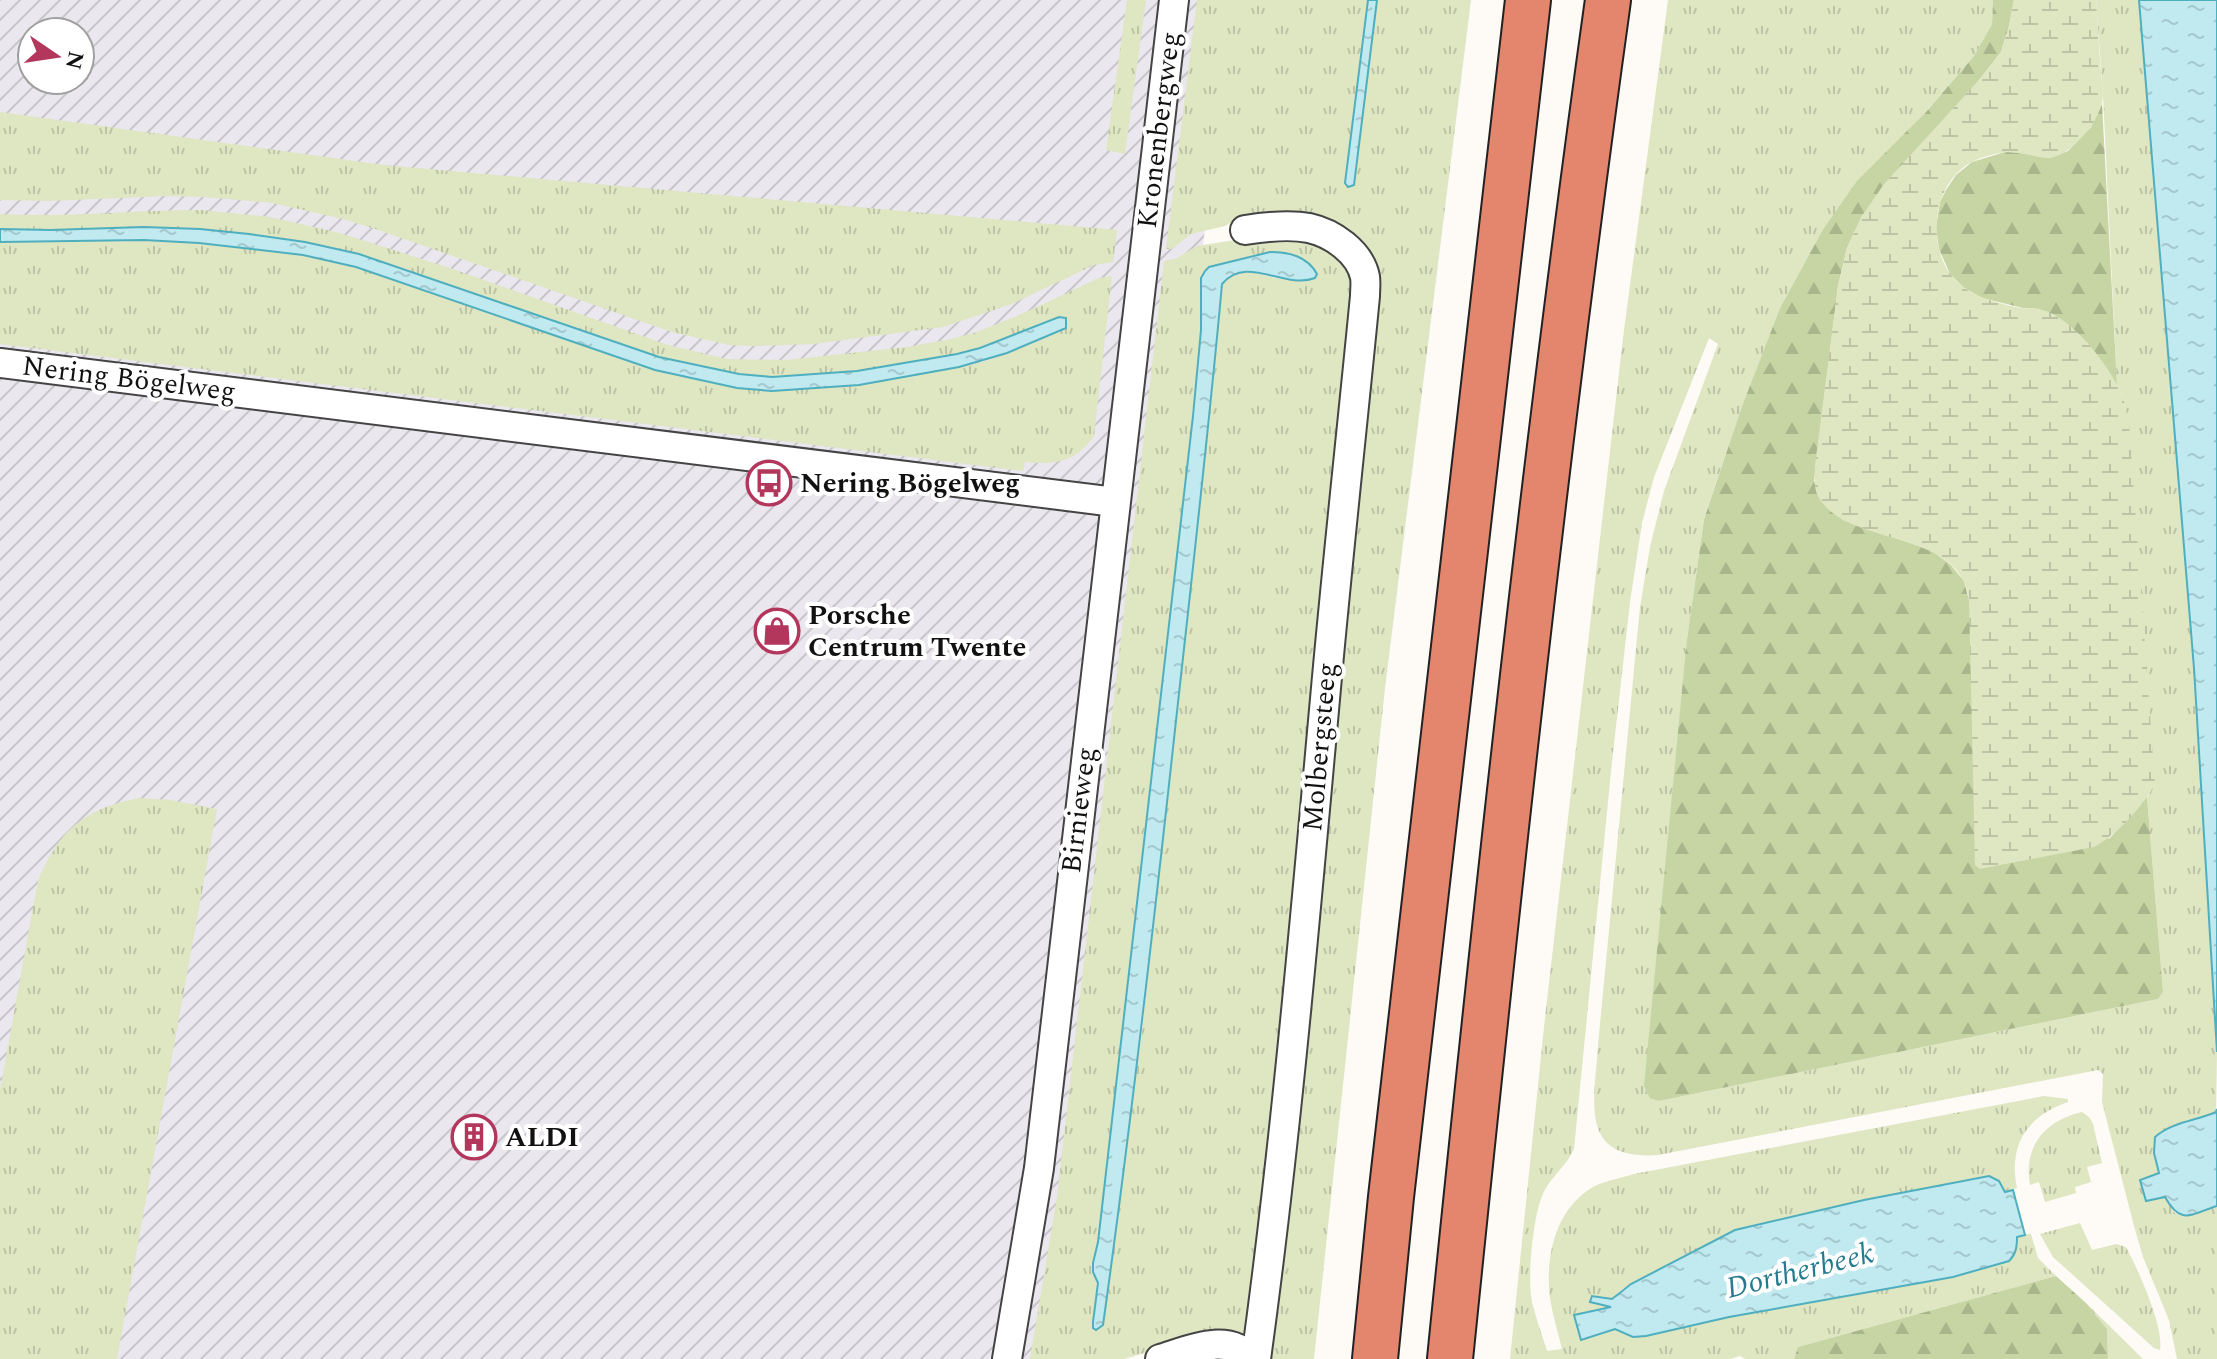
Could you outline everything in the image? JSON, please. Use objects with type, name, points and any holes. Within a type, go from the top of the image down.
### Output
[{"type":"highway","points":[[1375,1359],[1528,0]]},
{"type":"highway","points":[[1450,1359],[1492,943],[1608,0]]},
{"type":"street","name":"Kronenbergweg","points":[[1143,260],[1174,0]]},
{"type":"street","name":"Molbergsteeg","points":[[1245,230],[1262,227],[1310,228],[1332,237],[1345,245],[1358,262],[1364,275],[1365,296],[1288,1090],[1273,1229],[1253,1359]]},
{"type":"street","name":"Birnieweg","points":[[1007,1359],[1039,1168],[1143,260]]},
{"type":"street","name":"Nering Bögelweg","points":[[0,363],[1115,502]]},
{"type":"street","name":"Molbergsteeg","points":[[1160,1359],[1224,1345],[1241,1349],[1253,1359]]},
{"type":"shaded area","points":[[0,0],[1236,0],[1074,1202],[1046,1359],[0,1359]]},
{"type":"green space","points":[[1127,0],[1146,0],[1125,154],[1106,150]]},
{"type":"green space","points":[[1197,0],[1368,0],[1345,183],[1348,187],[1354,184],[1377,0],[1471,0],[1385,688],[1314,1359],[1268,1359],[1358,246],[1232,222],[1191,234],[1172,249],[1166,249]]},
{"type":"green space","points":[[1668,0],[1993,0],[1992,24],[1974,56],[1822,231],[1780,308],[1704,518],[1687,639],[1659,1101],[2158,999],[2163,992],[2147,797],[2151,791],[2122,395],[2117,385],[2096,0],[2139,0],[2194,668],[2217,1052],[2216,1112],[2176,1125],[2155,1136],[2154,1153],[2159,1174],[2140,1180],[2166,1197],[2177,1214],[2187,1216],[2217,1206],[2217,1359],[2177,1359],[2169,1320],[2134,1226],[2102,1102],[2103,1074],[2098,1070],[1658,1155],[1632,1154],[1614,1148],[1603,1138],[1596,1123],[1595,1087],[1640,607],[1664,491],[1718,344],[1709,338],[1654,477],[1642,523],[1611,771],[1574,1149],[1542,1196],[1532,1249],[1532,1302],[1547,1351],[1562,1349],[1550,1295],[1552,1247],[1568,1210],[1592,1188],[1634,1174],[2044,1096],[2068,1099],[2068,1102],[2041,1115],[2024,1134],[2015,1158],[2017,1188],[2004,1192],[2003,1187],[1989,1176],[1864,1200],[1735,1230],[1622,1289],[1612,1299],[1611,1307],[1574,1315],[1581,1340],[1615,1329],[1646,1336],[1729,1317],[2028,1234],[2031,1234],[2038,1258],[2056,1276],[1798,1347],[1794,1359],[1745,1359],[1740,1356],[1730,1359],[1510,1359],[1544,1027],[1623,338]]},
{"type":"green space","points":[[1993,0],[2014,0],[2001,52],[1862,216],[1847,248],[1838,286],[1814,481],[1843,520],[1931,550],[1951,565],[1964,581],[1969,600],[2109,839],[2147,797],[2163,992],[2158,999],[1659,1101],[1650,1098],[1644,1086],[1687,639],[1704,519],[1742,406],[1780,308],[1822,231],[1857,181],[1925,113],[1974,56],[1992,24]]},
{"type":"green space","points":[[2014,0],[2096,0],[2102,103],[2088,130],[2060,155],[2045,158],[2003,153],[1976,160],[1959,171],[1942,197],[1938,213],[1938,246],[1951,275],[1965,288],[1983,298],[2021,308],[2039,309],[2064,321],[2099,357],[2122,395],[2129,424],[2155,784],[2128,820],[2094,847],[1980,869],[1975,865],[1969,600],[1966,586],[1952,566],[1935,554],[1848,522],[1830,511],[1816,492],[1815,465],[1838,286],[1847,248],[1862,216],[1884,184],[2001,52]]},
{"type":"green space","points":[[2102,104],[2117,385],[2088,344],[2039,309],[1982,298],[1963,287],[1950,274],[1939,249],[1936,227],[1940,202],[1946,190],[1956,175],[1972,162],[2005,152],[2050,158],[2068,151],[2091,127]]},
{"type":"green space","points":[[0,112],[384,165],[1117,230],[1113,262],[1094,265],[1012,304],[943,327],[814,344],[729,345],[672,332],[343,219],[272,203],[167,196],[0,200]]},
{"type":"green space","points":[[202,210],[270,217],[340,233],[453,269],[668,345],[727,359],[786,360],[946,340],[974,333],[1099,278],[1112,276],[1094,436],[1080,451],[1064,460],[1025,462],[1023,471],[0,344],[0,242],[144,240],[303,255],[356,267],[655,370],[737,388],[772,391],[859,385],[983,362],[1007,353],[1066,318],[1059,317],[957,354],[857,371],[772,377],[739,374],[659,357],[360,254],[305,242],[200,229],[0,229],[0,214]]},
{"type":"green space","points":[[1274,234],[1332,246],[1355,276],[1273,1159],[1247,1335],[1203,1336],[1124,1359],[1030,1359],[1057,1197],[1164,261],[1177,258],[1197,246],[1235,240],[1236,237]],"holes":[[[1308,262],[1316,274],[1315,278],[1285,279],[1241,272],[1222,284],[1141,1040],[1093,1322],[1097,1286],[1093,1263],[1098,1242],[1193,416],[1201,330],[1201,278],[1202,275]]]},
{"type":"green space","points":[[139,798],[171,800],[217,809],[117,1359],[0,1359],[0,1090],[38,880],[55,847],[76,824],[103,808]]},
{"type":"green space","points":[[2082,1112],[2093,1124],[2102,1163],[2087,1167],[2091,1182],[2075,1187],[2076,1193],[2045,1202],[2039,1182],[2030,1185],[2033,1148],[2047,1129]]},
{"type":"green space","points":[[2080,1223],[2092,1250],[2116,1244],[2126,1247],[2154,1313],[2160,1350],[2154,1348],[2053,1257],[2040,1234]]},
{"type":"green space","points":[[2056,1276],[2086,1303],[2107,1329],[2108,1359],[1794,1359],[1798,1347]]},
{"type":"green space","points":[[2086,1303],[2143,1359],[2108,1359],[2107,1329]]},
{"type":"water","points":[[1368,0],[1377,0],[1354,185],[1348,187],[1345,183]]},
{"type":"water","points":[[2139,0],[2217,0],[2217,1052],[2194,668]]},
{"type":"water","points":[[144,227],[249,234],[359,254],[659,357],[739,374],[772,377],[857,371],[980,348],[1059,317],[1066,318],[1066,328],[1007,353],[959,367],[859,385],[772,391],[737,388],[655,370],[356,267],[303,255],[144,240],[0,242],[0,229]]},
{"type":"water","points":[[1270,252],[1297,256],[1317,274],[1315,278],[1291,280],[1243,272],[1222,284],[1140,1036],[1103,1325],[1096,1330],[1093,1322],[1098,1283],[1093,1263],[1098,1242],[1193,416],[1201,330],[1201,278],[1209,267]]},
{"type":"water","points":[[2217,1109],[2217,1206],[2182,1215],[2165,1197],[2146,1201],[2140,1180],[2159,1173],[2154,1153],[2155,1137],[2169,1128],[2216,1112]]},
{"type":"water","name":"Dortherbeek","points":[[1989,1176],[1999,1181],[2005,1192],[2013,1190],[2025,1235],[2017,1237],[2016,1250],[2009,1261],[1953,1277],[1729,1317],[1646,1336],[1633,1337],[1615,1329],[1581,1340],[1574,1315],[1611,1307],[1590,1302],[1592,1296],[1612,1299],[1631,1284],[1735,1230],[1864,1200]]},
{"type":"place","name":"Nering Bögelweg","points":[[769,483]]},
{"type":"place","name":"Porsche Centrum Twente","points":[[777,631]]},
{"type":"place","name":"ALDI","points":[[474,1137]]}]
